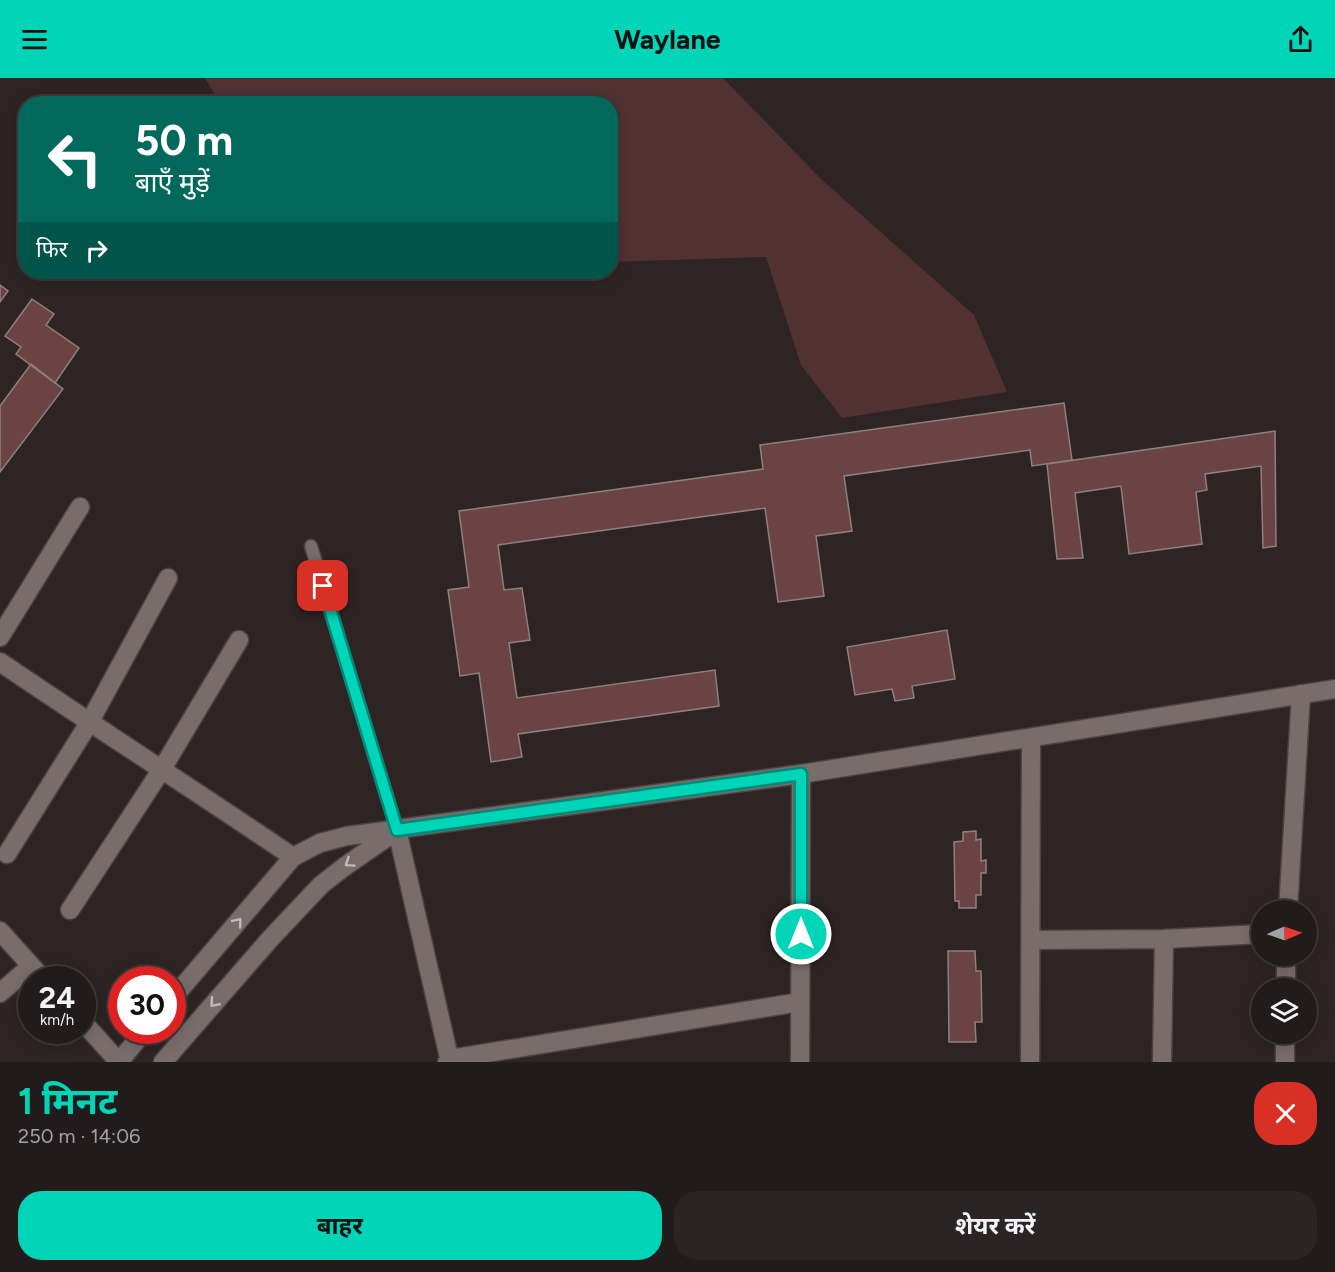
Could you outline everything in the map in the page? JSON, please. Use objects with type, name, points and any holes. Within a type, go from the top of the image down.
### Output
[{"type":"street","points":[[0,637],[80,507]]},
{"type":"street","points":[[7,854],[89,723],[168,578]]},
{"type":"street","points":[[70,910],[162,769],[238,640]]},
{"type":"street","points":[[0,662],[293,857]]},
{"type":"street","points":[[186,983],[293,857],[320,843],[347,836],[801,774],[1335,689]]},
{"type":"street","points":[[1289,900],[1301,694]]},
{"type":"street","points":[[1030,1062],[1032,739]]},
{"type":"street","points":[[800,1062],[801,774]]},
{"type":"street","points":[[397,830],[449,1061],[800,1002]]},
{"type":"street","points":[[163,1062],[270,939],[321,885],[397,830]]},
{"type":"street","points":[[0,931],[31,966]]},
{"type":"street","points":[[1032,940],[1164,939],[1251,935]]},
{"type":"street","points":[[1162,1062],[1164,939]]},
{"type":"street","points":[[0,993],[18,977]]},
{"type":"street","points":[[96,1037],[119,1062],[134,1044]]},
{"type":"street","points":[[1285,1044],[1285,1062]]},
{"type":"lane","points":[[311,546],[397,830]]},
{"type":"shaded area","points":[[205,78],[723,78],[820,178],[974,315],[1007,392],[842,418],[801,365],[766,257],[618,262],[618,96],[216,96]]},
{"type":"building","points":[[0,285],[8,291],[0,302]]},
{"type":"building","points":[[32,299],[54,314],[46,325],[79,348],[55,383],[16,354],[21,347],[5,336]]},
{"type":"building","points":[[31,364],[63,389],[0,472],[0,406]]},
{"type":"building","points":[[1064,403],[1072,460],[1032,466],[1030,450],[844,476],[852,531],[816,536],[824,596],[778,602],[765,508],[498,545],[504,590],[522,588],[530,640],[509,643],[517,698],[715,670],[719,706],[518,734],[522,757],[491,762],[479,673],[460,676],[448,590],[469,587],[459,511],[763,469],[760,445]]},
{"type":"building","points":[[1275,431],[1276,546],[1263,548],[1261,466],[1205,474],[1207,490],[1196,492],[1202,544],[1129,554],[1121,486],[1075,493],[1083,558],[1057,559],[1047,464]]},
{"type":"building","points":[[947,630],[955,679],[912,686],[914,698],[895,701],[892,689],[855,695],[847,647]]},
{"type":"building","points":[[976,831],[976,840],[981,839],[981,861],[986,860],[986,873],[981,873],[981,895],[976,895],[976,908],[959,908],[959,901],[955,901],[954,842],[963,841],[963,832]]},
{"type":"building","points":[[948,951],[975,951],[976,971],[981,971],[982,1022],[975,1022],[976,1042],[949,1042]]},
{"type":"route","points":[[323,586],[397,830],[801,774],[801,934]]}]
